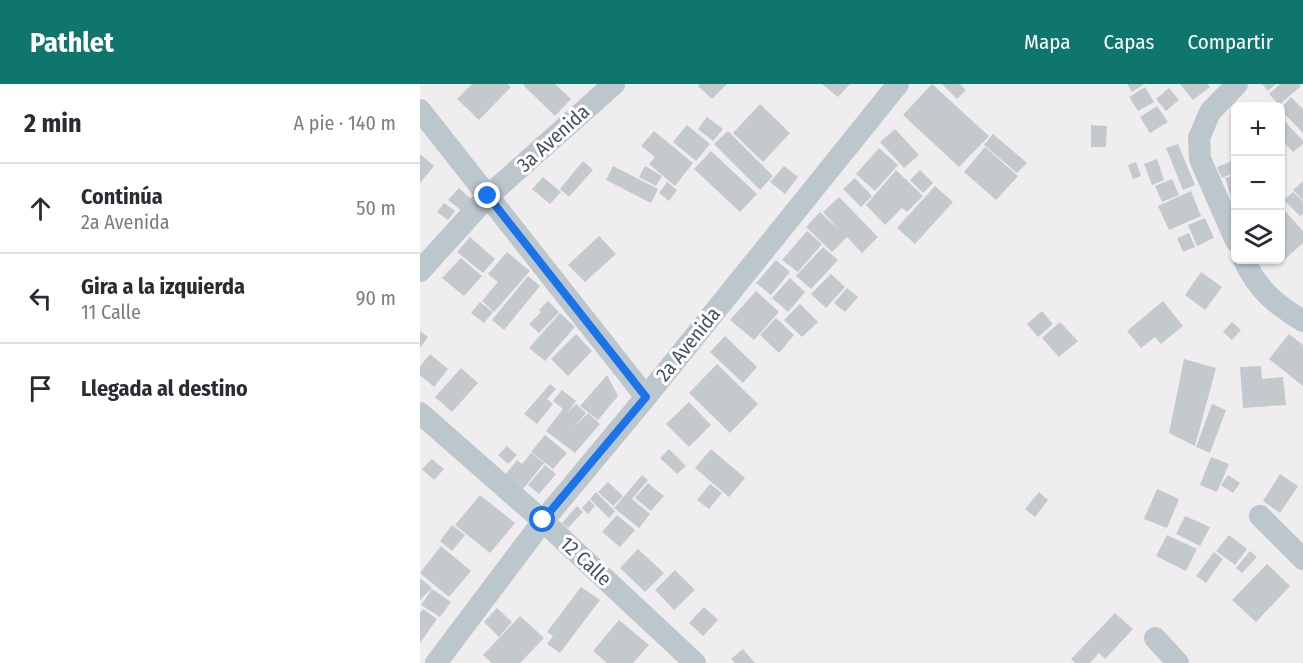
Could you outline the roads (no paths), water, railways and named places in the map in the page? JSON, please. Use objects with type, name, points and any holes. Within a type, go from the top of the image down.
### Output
[{"type":"street","name":"3a Avenida","points":[[420,271],[488,196],[614,84]]},
{"type":"street","name":"2a Avenida","points":[[436,663],[543,520],[646,397],[898,84]]},
{"type":"street","points":[[1231,230],[1200,159],[1198,138],[1210,112],[1237,84]]},
{"type":"street","points":[[420,110],[646,397]]},
{"type":"street","points":[[1246,264],[1252,276],[1278,306],[1303,321]]},
{"type":"street","name":"12 Calle","points":[[420,413],[543,520],[695,663]]},
{"type":"street","points":[[1260,516],[1303,559]]},
{"type":"street","points":[[1155,638],[1178,663]]}]
